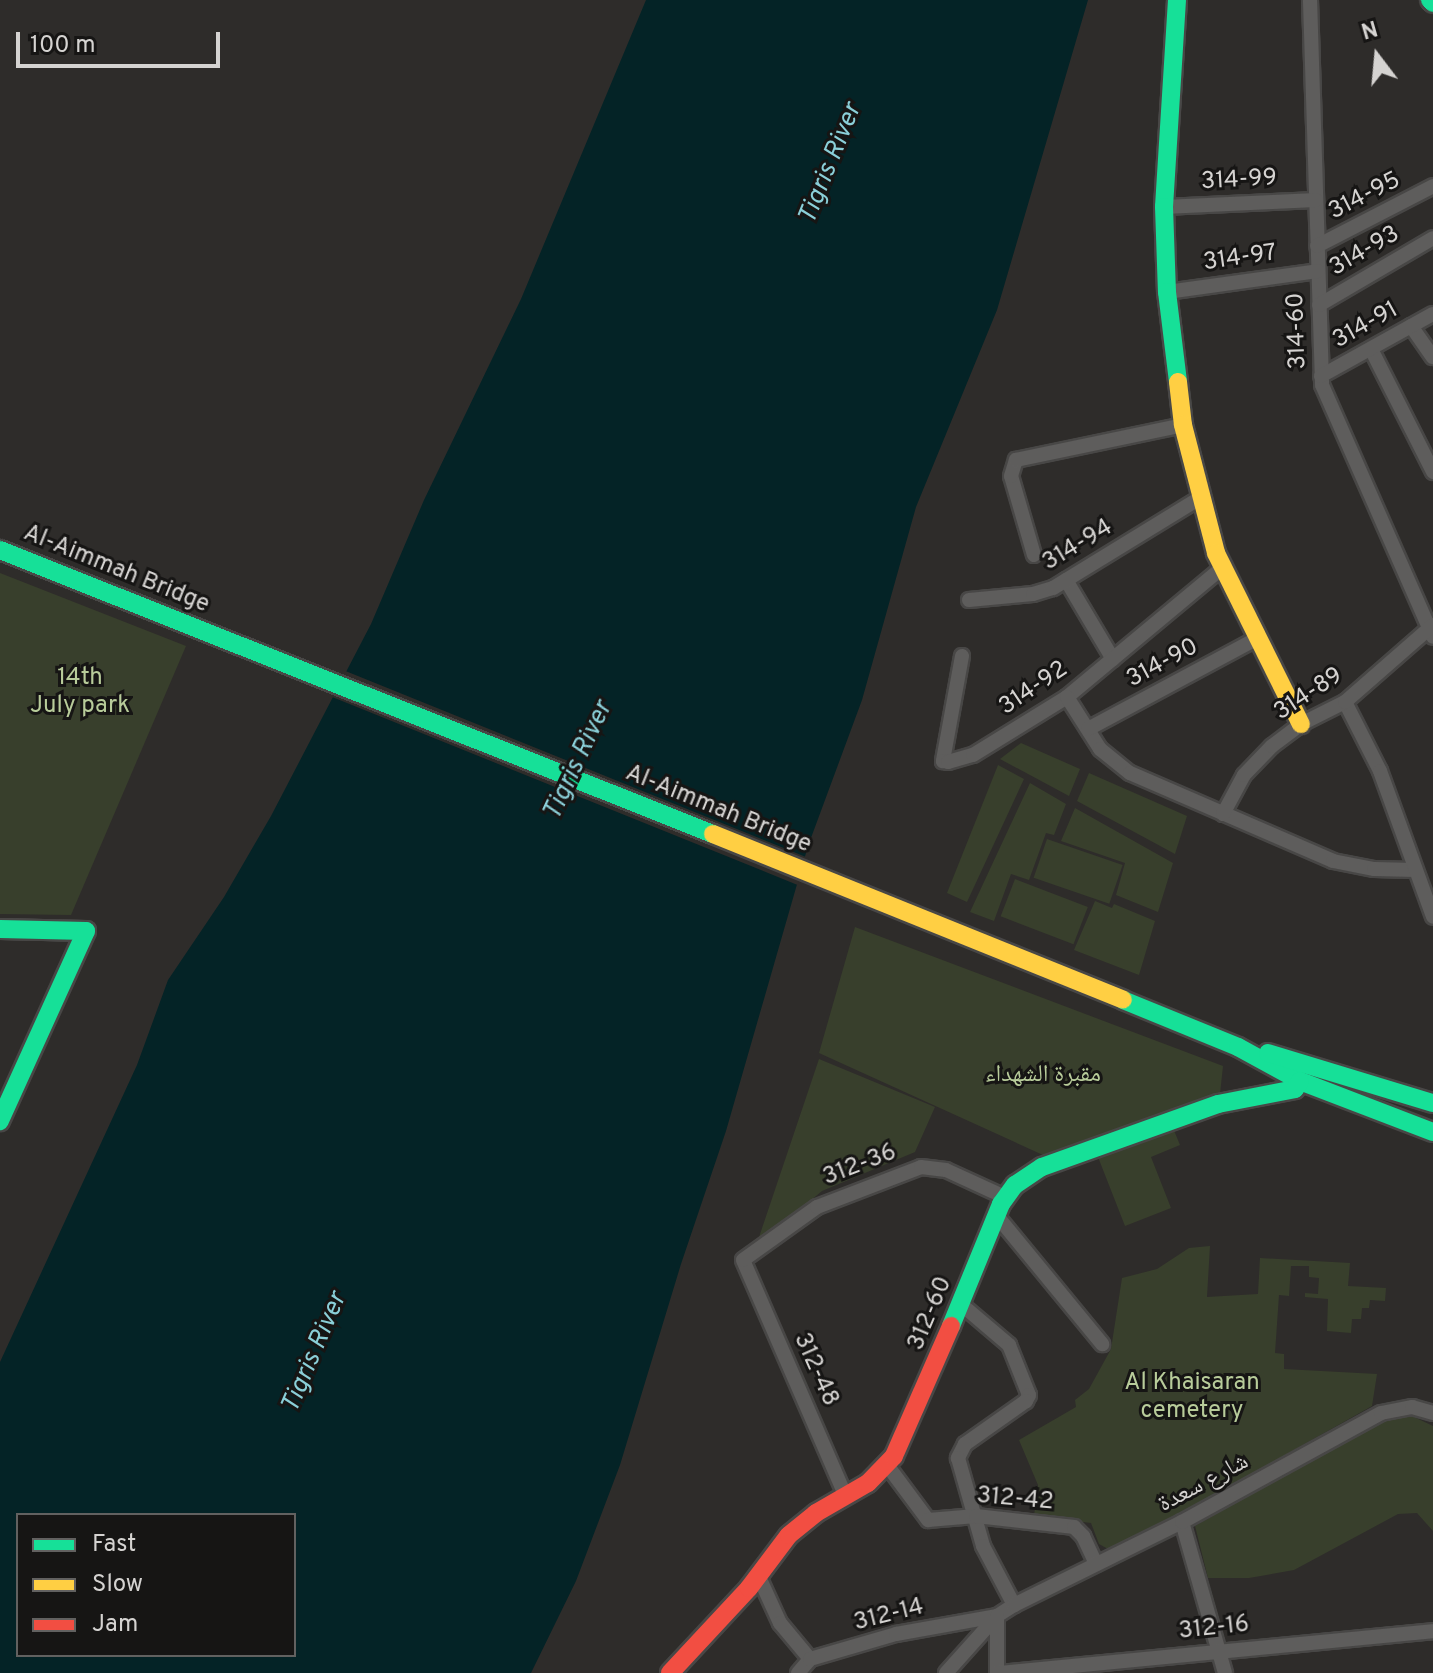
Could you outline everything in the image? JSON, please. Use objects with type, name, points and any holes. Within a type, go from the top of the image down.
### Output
[{"type":"street","points":[[1177,0],[1164,207],[1167,292],[1183,425],[1200,498],[1223,567],[1301,724]]},
{"type":"street","name":"314-60","points":[[1310,0],[1322,385],[1431,631]]},
{"type":"street","name":"314-95","points":[[1317,246],[1433,186]]},
{"type":"street","name":"314-99","points":[[1164,207],[1316,200]]},
{"type":"street","name":"314-93","points":[[1319,305],[1433,238]]},
{"type":"street","name":"314-97","points":[[1167,292],[1318,271]]},
{"type":"street","name":"314-91","points":[[1321,376],[1433,314]]},
{"type":"street","points":[[1411,326],[1433,357]]},
{"type":"street","points":[[1371,349],[1433,472]]},
{"type":"street","points":[[1034,555],[1011,476],[1016,460],[1183,425]]},
{"type":"street","name":"314-94","points":[[969,600],[1044,592],[1200,498]]},
{"type":"street","name":"Al-Aimmah Bridge","points":[[0,550],[872,897],[1236,1046]]},
{"type":"street","name":"314-92","points":[[962,656],[943,761],[953,763],[973,755],[1067,697],[1223,567]]},
{"type":"street","points":[[1066,580],[1113,659]]},
{"type":"street","name":"314-89","points":[[1223,814],[1244,775],[1272,746],[1301,724],[1345,702],[1431,631]]},
{"type":"street","name":"314-90","points":[[1088,729],[1258,638]]},
{"type":"street","points":[[1067,697],[1100,749],[1130,773],[1333,861],[1374,869],[1415,870]]},
{"type":"street","points":[[1345,702],[1380,771],[1433,917]]},
{"type":"street","points":[[0,929],[86,931],[0,1121]]},
{"type":"street","points":[[1236,1046],[1300,1081],[1433,1132]]},
{"type":"street","points":[[1236,1046],[1305,1062],[1391,1093],[1433,1103]]},
{"type":"street","name":"312-60","points":[[670,1673],[759,1577],[795,1529],[846,1497],[887,1465],[906,1435],[1005,1197],[1023,1178],[1042,1167],[1218,1104],[1295,1089],[1300,1081]]},
{"type":"street","points":[[1391,1093],[1433,1084]]},
{"type":"street","name":"312-36","points":[[743,1260],[787,1225],[825,1202],[921,1167],[946,1170],[1005,1197]]},
{"type":"street","points":[[997,1216],[1102,1344]]},
{"type":"street","name":"312-48","points":[[743,1260],[846,1497]]},
{"type":"street","points":[[962,1305],[1009,1345],[1029,1395],[1026,1401],[959,1453],[983,1546],[1014,1605]]},
{"type":"street","name":"شارع سعدة","points":[[997,1616],[1182,1522],[1381,1413],[1412,1407],[1433,1413]]},
{"type":"street","name":"312-42","points":[[887,1465],[928,1520],[976,1516],[1074,1527],[1081,1532],[1096,1564]]},
{"type":"street","points":[[1182,1522],[1225,1673]]},
{"type":"street","points":[[759,1577],[780,1623],[810,1659],[798,1673]]},
{"type":"street","points":[[946,1673],[997,1616]]},
{"type":"street","points":[[997,1616],[998,1673]]},
{"type":"street","name":"312-14","points":[[810,1659],[896,1634],[997,1616]]},
{"type":"street","name":"312-16","points":[[998,1673],[1433,1631]]},
{"type":"green space","name":"14th July park","points":[[0,573],[186,646],[71,915],[0,914]]},
{"type":"green space","points":[[1021,743],[1080,769],[1069,796],[1000,759]]},
{"type":"green space","points":[[998,765],[1024,779],[967,902],[947,893]]},
{"type":"green space","points":[[1089,773],[1187,816],[1175,854],[1077,801]]},
{"type":"green space","points":[[1030,783],[1066,804],[1054,835],[1046,833],[1029,880],[1011,874],[994,921],[970,912]]},
{"type":"green space","points":[[1075,808],[1173,863],[1158,912],[1116,895],[1125,863],[1061,841]]},
{"type":"green space","points":[[1047,839],[1123,865],[1109,904],[1034,878]]},
{"type":"green space","points":[[1015,879],[1088,907],[1073,944],[1001,916]]},
{"type":"green space","points":[[1095,901],[1112,908],[1114,904],[1155,921],[1139,975],[1074,950]]},
{"type":"green space","name":"مقبرة الشهداء","points":[[855,927],[1223,1066],[1220,1094],[1043,1155],[819,1053]]},
{"type":"green space","points":[[819,1059],[935,1107],[915,1152],[822,1191],[756,1246]]},
{"type":"green space","points":[[1173,1128],[1180,1145],[1151,1157],[1171,1208],[1125,1226],[1098,1157]]},
{"type":"green space","name":"Al Khaisaran cemetery","points":[[1210,1246],[1207,1297],[1258,1294],[1260,1258],[1350,1263],[1348,1286],[1386,1288],[1385,1301],[1370,1300],[1369,1308],[1362,1308],[1361,1319],[1352,1319],[1351,1333],[1327,1331],[1328,1299],[1305,1297],[1305,1293],[1318,1294],[1319,1278],[1309,1277],[1309,1266],[1291,1266],[1289,1296],[1279,1295],[1275,1353],[1284,1354],[1284,1369],[1377,1374],[1372,1406],[1180,1514],[1108,1549],[1099,1544],[1091,1523],[1034,1516],[1038,1485],[1019,1440],[1076,1407],[1075,1400],[1089,1389],[1111,1349],[1122,1278],[1157,1269],[1189,1248]]},
{"type":"green space","name":"Al Khaisaran cemetery","points":[[1399,1415],[1412,1416],[1433,1426],[1433,1531],[1417,1513],[1398,1514],[1294,1570],[1249,1578],[1208,1578],[1195,1526],[1384,1420]]},
{"type":"water","name":"Tigris River","points":[[646,0],[1088,0],[997,310],[916,507],[862,700],[808,846],[726,1131],[681,1264],[620,1465],[576,1581],[531,1673],[0,1673],[0,1362],[137,1065],[168,980],[224,897],[271,816],[371,624],[424,500],[521,299]]},
{"type":"pier","points":[[343,670],[808,858],[798,885],[332,697]]},
{"type":"traffic: fast","points":[[1177,0],[1164,207],[1167,292],[1178,382]]},
{"type":"traffic: fast","points":[[1430,0],[1433,3]]},
{"type":"traffic: fast","points":[[0,550],[713,834]]},
{"type":"traffic: fast","points":[[0,929],[86,931],[0,1121]]},
{"type":"traffic: fast","points":[[1123,1000],[1238,1047],[1300,1081],[1433,1132]]},
{"type":"traffic: fast","points":[[1268,1053],[1433,1103]]},
{"type":"traffic: fast","points":[[951,1326],[1001,1204],[1015,1185],[1042,1167],[1218,1104],[1295,1089],[1300,1081]]},
{"type":"traffic: slow","points":[[1178,382],[1183,425],[1216,553],[1301,724]]},
{"type":"traffic: slow","points":[[713,834],[1123,1000]]},
{"type":"traffic: jam","points":[[670,1673],[749,1588],[789,1535],[816,1513],[868,1483],[894,1456],[951,1326]]}]
